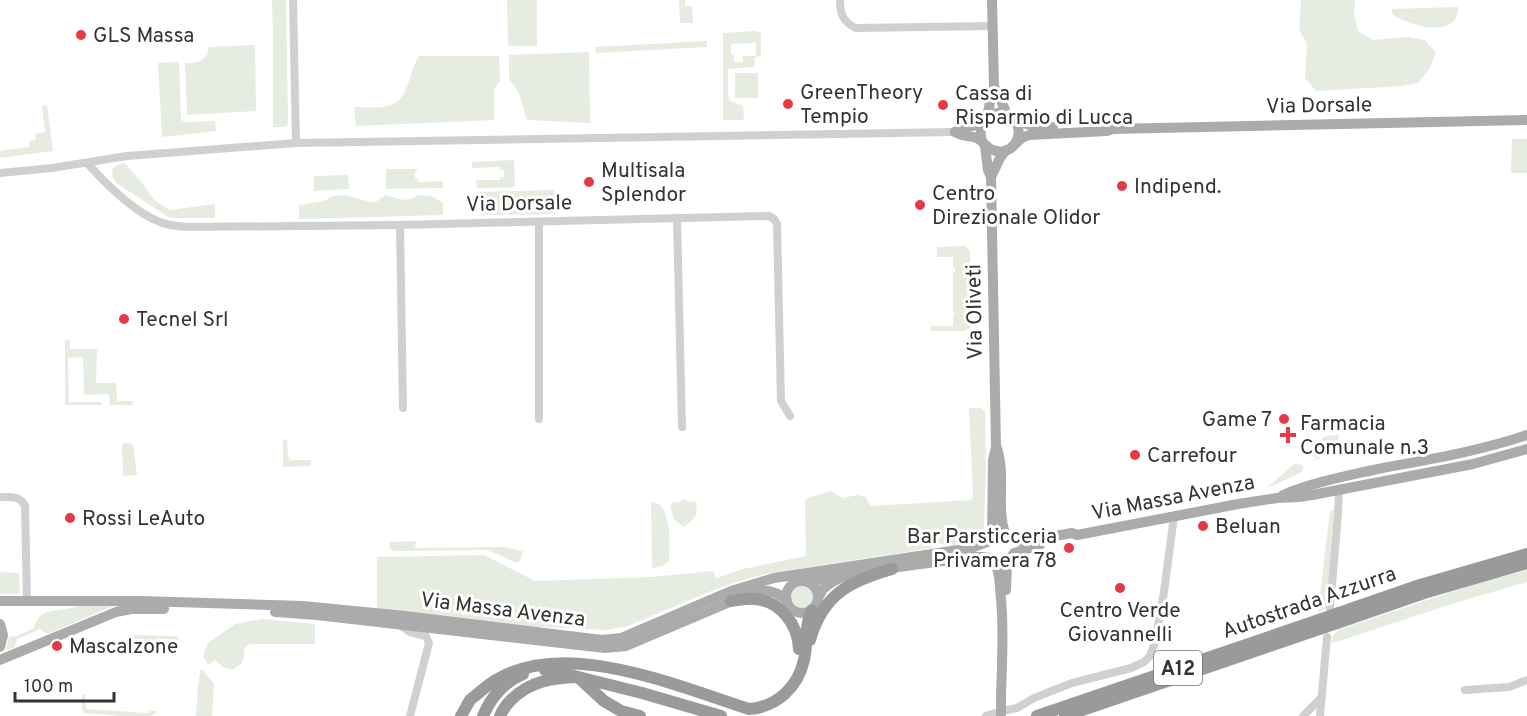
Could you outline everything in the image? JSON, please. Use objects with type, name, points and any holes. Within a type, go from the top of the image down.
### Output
[{"type":"highway","name":"Autostrada Azzurra","points":[[1065,716],[1322,628],[1335,615],[1420,585],[1527,554]]},
{"type":"highway","name":"Autostrada Azzurra","points":[[1335,615],[1424,593],[1527,563]]},
{"type":"highway","points":[[800,671],[808,660],[814,628],[827,605],[852,583],[892,569]]},
{"type":"highway","points":[[731,602],[754,598],[778,608],[784,614],[796,632],[800,671]]},
{"type":"highway","points":[[733,716],[774,703],[792,687],[804,661],[806,625],[815,604]]},
{"type":"highway","points":[[789,605],[798,619],[801,630],[800,671]]},
{"type":"highway","name":"Autostrada Azzurra","points":[[1037,716],[1322,628]]},
{"type":"highway","points":[[461,716],[470,700],[505,674],[521,668],[547,664],[594,665],[648,675],[749,710]]},
{"type":"highway","points":[[483,716],[498,691],[513,679],[547,664]]},
{"type":"highway","points":[[529,672],[550,670],[721,716]]},
{"type":"highway","points":[[500,716],[502,710],[519,692],[534,684],[554,678],[578,678],[604,701],[621,711],[640,716]]},
{"type":"main road","points":[[984,143],[980,129],[991,103],[994,87],[992,0]]},
{"type":"main road","points":[[994,87],[1018,127],[1019,133],[1011,147],[995,151],[974,137],[960,136],[955,132],[984,121],[995,114],[1010,116]]},
{"type":"main road","name":"Via Dorsale","points":[[1010,116],[1035,127],[1107,126],[1112,129]]},
{"type":"main road","name":"Via Dorsale","points":[[1011,147],[1029,135],[1112,129],[1527,120]]},
{"type":"main road","name":"Via Oliveti","points":[[984,143],[988,170],[992,177]]},
{"type":"main road","name":"Via Oliveti","points":[[989,539],[993,460],[996,447],[992,177],[1000,158],[1011,147]]},
{"type":"main road","name":"Via Massa Avenza","points":[[1277,498],[1297,489],[1335,478],[1491,446],[1527,435]]},
{"type":"main road","name":"Via Oliveti","points":[[996,447],[1000,459],[1001,512],[1009,536]]},
{"type":"main road","name":"Via Massa Avenza","points":[[4,660],[104,617],[131,609],[278,612],[602,640],[621,638],[710,599],[752,584],[799,573],[971,548],[1000,533],[1016,541],[1072,533],[1077,535],[1277,498],[1340,490],[1473,464],[1527,449]]},
{"type":"main road","points":[[1473,464],[1494,463],[1527,454]]},
{"type":"main road","name":"Via Massa Avenza","points":[[815,604],[823,590],[832,582],[843,577],[869,571],[972,557],[1000,563],[1033,547],[1073,539],[1077,535]]},
{"type":"main road","points":[[1002,614],[1006,596],[1007,565],[1015,548],[1009,536]]},
{"type":"main road","points":[[989,539],[986,550],[1000,581],[1002,614],[1001,695],[997,714]]},
{"type":"main road","points":[[810,583],[834,573],[864,565]]},
{"type":"main road","points":[[752,584],[790,586],[803,581],[810,583],[817,591],[815,604],[802,613],[789,605],[790,586]]},
{"type":"main road","name":"Via Massa Avenza","points":[[0,601],[142,601],[303,606],[605,648],[626,646],[749,593],[763,590],[776,593],[789,605]]},
{"type":"main road","points":[[0,624],[3,635],[0,647]]},
{"type":"street","points":[[293,0],[296,143]]},
{"type":"street","points":[[840,0],[840,13],[849,25],[856,28],[993,26]]},
{"type":"street","points":[[0,173],[52,168],[127,156],[296,143],[955,132]]},
{"type":"street","name":"Via Dorsale","points":[[87,163],[106,184],[153,219],[168,225],[188,227],[400,225],[769,216],[777,224],[781,401],[790,416]]},
{"type":"street","points":[[676,219],[682,427]]},
{"type":"street","points":[[539,222],[539,419]]},
{"type":"street","points":[[400,225],[403,408]]},
{"type":"street","points":[[1335,478],[1330,485],[1340,490],[1335,615]]},
{"type":"street","points":[[0,497],[19,498],[25,506],[27,601]]},
{"type":"street","points":[[997,714],[1017,708],[1034,698],[1072,683],[1131,668],[1144,662],[1150,656],[1155,642],[1164,592],[1174,516]]},
{"type":"street","points":[[403,621],[410,632],[426,636],[429,642],[410,716]]},
{"type":"street","points":[[1320,716],[1322,628]]},
{"type":"street","points":[[1465,690],[1509,687],[1527,680]]},
{"type":"street","points":[[1304,716],[1321,698]]},
{"type":"shaded area","points":[[272,0],[286,0],[288,125],[285,127],[273,127]]},
{"type":"shaded area","points":[[507,0],[537,0],[537,46],[508,46]]},
{"type":"shaded area","points":[[679,0],[685,0],[685,6],[692,6],[693,23],[680,23]]},
{"type":"shaded area","points":[[1301,0],[1355,0],[1354,14],[1358,31],[1373,40],[1408,37],[1425,40],[1436,53],[1429,69],[1418,83],[1316,91],[1305,78],[1307,44],[1299,29]]},
{"type":"shaded area","points":[[1458,7],[1456,17],[1450,24],[1442,27],[1420,26],[1392,14],[1392,9]]},
{"type":"shaded area","points":[[756,31],[761,33],[761,56],[755,57],[754,67],[728,69],[730,101],[743,106],[744,120],[723,120],[723,33]],"holes":[[[756,43],[756,56],[743,56],[743,62],[734,62],[731,44]]]},
{"type":"shaded area","points":[[707,41],[707,47],[596,53],[595,47]]},
{"type":"shaded area","points":[[255,45],[256,111],[187,115],[185,63],[204,58],[209,47]]},
{"type":"shaded area","points":[[589,52],[590,123],[527,120],[518,91],[509,79],[509,55]]},
{"type":"shaded area","points":[[419,56],[499,56],[500,81],[494,90],[494,120],[356,126],[354,107],[383,107],[399,100],[407,88]]},
{"type":"shaded area","points":[[179,62],[181,120],[185,122],[215,121],[216,131],[162,137],[158,63]]},
{"type":"shaded area","points":[[735,73],[758,73],[758,98],[735,98]]},
{"type":"shaded area","points":[[47,105],[53,151],[0,158],[0,151],[29,147],[29,141],[36,140],[35,134],[45,132],[42,106]]},
{"type":"shaded area","points":[[1512,139],[1527,139],[1527,173],[1511,173]]},
{"type":"shaded area","points":[[514,160],[515,187],[477,188],[476,180],[500,180],[500,177],[504,177],[504,170],[500,167],[472,168],[472,162]]},
{"type":"shaded area","points":[[125,163],[154,200],[170,210],[215,204],[215,218],[171,218],[167,216],[116,183],[112,169]]},
{"type":"shaded area","points":[[386,169],[417,169],[415,178],[418,182],[443,181],[443,188],[386,189]]},
{"type":"shaded area","points":[[348,175],[349,189],[314,191],[314,176]]},
{"type":"shaded area","points":[[554,190],[555,214],[480,215],[480,192]]},
{"type":"shaded area","points":[[345,195],[374,203],[386,195],[402,200],[418,195],[431,196],[443,203],[443,215],[299,219],[299,205]]},
{"type":"shaded area","points":[[965,246],[970,251],[972,326],[965,331],[931,331],[931,326],[953,326],[954,316],[953,272],[955,268],[953,268],[953,257],[937,257],[937,247]]},
{"type":"shaded area","points":[[70,340],[70,349],[97,349],[96,383],[116,383],[117,401],[133,401],[133,405],[110,405],[109,394],[86,395],[84,393],[83,357],[68,358],[69,402],[100,402],[102,405],[65,405],[65,341]]},
{"type":"shaded area","points":[[969,408],[980,408],[985,411],[984,528],[978,538],[953,545],[936,543],[931,548],[765,574],[706,593],[628,626],[607,630],[523,626],[377,609],[377,557],[484,555],[535,581],[652,577],[713,571],[716,578],[743,569],[806,556],[805,501],[807,498],[831,491],[843,498],[857,495],[866,497],[872,506],[971,500],[973,496]]},
{"type":"shaded area","points":[[1338,435],[1339,438],[1318,460],[1309,452],[1325,436]]},
{"type":"shaded area","points":[[287,439],[290,460],[311,460],[311,466],[283,467],[283,440]]},
{"type":"shaded area","points":[[131,443],[133,446],[137,475],[123,476],[122,445]]},
{"type":"shaded area","points":[[1297,463],[1303,466],[1302,472],[1267,488],[1293,465]]},
{"type":"shaded area","points":[[684,499],[689,502],[695,501],[697,510],[693,519],[683,527],[674,519],[670,506]]},
{"type":"shaded area","points":[[651,502],[661,505],[670,540],[669,561],[663,566],[652,568]]},
{"type":"shaded area","points":[[1334,510],[1326,609],[1318,612],[1330,511]]},
{"type":"shaded area","points":[[416,541],[415,548],[503,547],[523,551],[517,563],[488,550],[394,551],[390,549],[389,542]]},
{"type":"shaded area","points":[[1527,570],[1527,582],[1331,643],[1332,637],[1338,630],[1472,585]]},
{"type":"shaded area","points":[[0,573],[19,573],[20,594],[0,594]]},
{"type":"shaded area","points":[[803,586],[808,587],[814,593],[814,603],[808,609],[803,610],[798,609],[792,603],[791,598],[792,593],[798,587]]},
{"type":"shaded area","points":[[85,603],[116,605],[47,634],[40,629],[17,639],[14,648],[6,650],[9,637],[34,628],[42,615]]},
{"type":"shaded area","points":[[263,619],[315,624],[315,644],[250,644],[244,648],[242,662],[232,670],[223,667],[215,660],[208,665],[203,656],[208,643],[235,624]]},
{"type":"shaded area","points":[[127,635],[178,636],[178,640],[162,639],[161,652],[127,651]]},
{"type":"shaded area","points":[[201,668],[214,684],[212,716],[196,716]]},
{"type":"shaded area","points":[[82,695],[85,695],[86,709],[148,713],[157,711],[150,716],[85,713],[82,709]]},
{"type":"place","name":"GLS Massa","points":[[81,35]]},
{"type":"place","name":"GreenTheory Tempio","points":[[788,104]]},
{"type":"place","name":"Cassa di Risparmio di Lucca","points":[[943,105]]},
{"type":"place","name":"Multisala Splendor","points":[[589,182]]},
{"type":"place","name":"Indipend.","points":[[1122,186]]},
{"type":"place","name":"Centro Direzionale Olidor","points":[[920,205]]},
{"type":"place","name":"Tecnel Srl","points":[[124,319]]},
{"type":"place","name":"Game 7","points":[[1284,419]]},
{"type":"place","name":"Farmacia Comunale n.3","points":[[1288,435]]},
{"type":"place","name":"Carrefour","points":[[1135,455]]},
{"type":"place","name":"Rossi LeAuto","points":[[70,518]]},
{"type":"place","name":"Beluan","points":[[1203,526]]},
{"type":"place","name":"Bar Parsticceria Privamera 78","points":[[1069,548]]},
{"type":"place","name":"Centro Verde Giovannelli","points":[[1120,588]]},
{"type":"place","name":"Mascalzone","points":[[57,646]]}]
